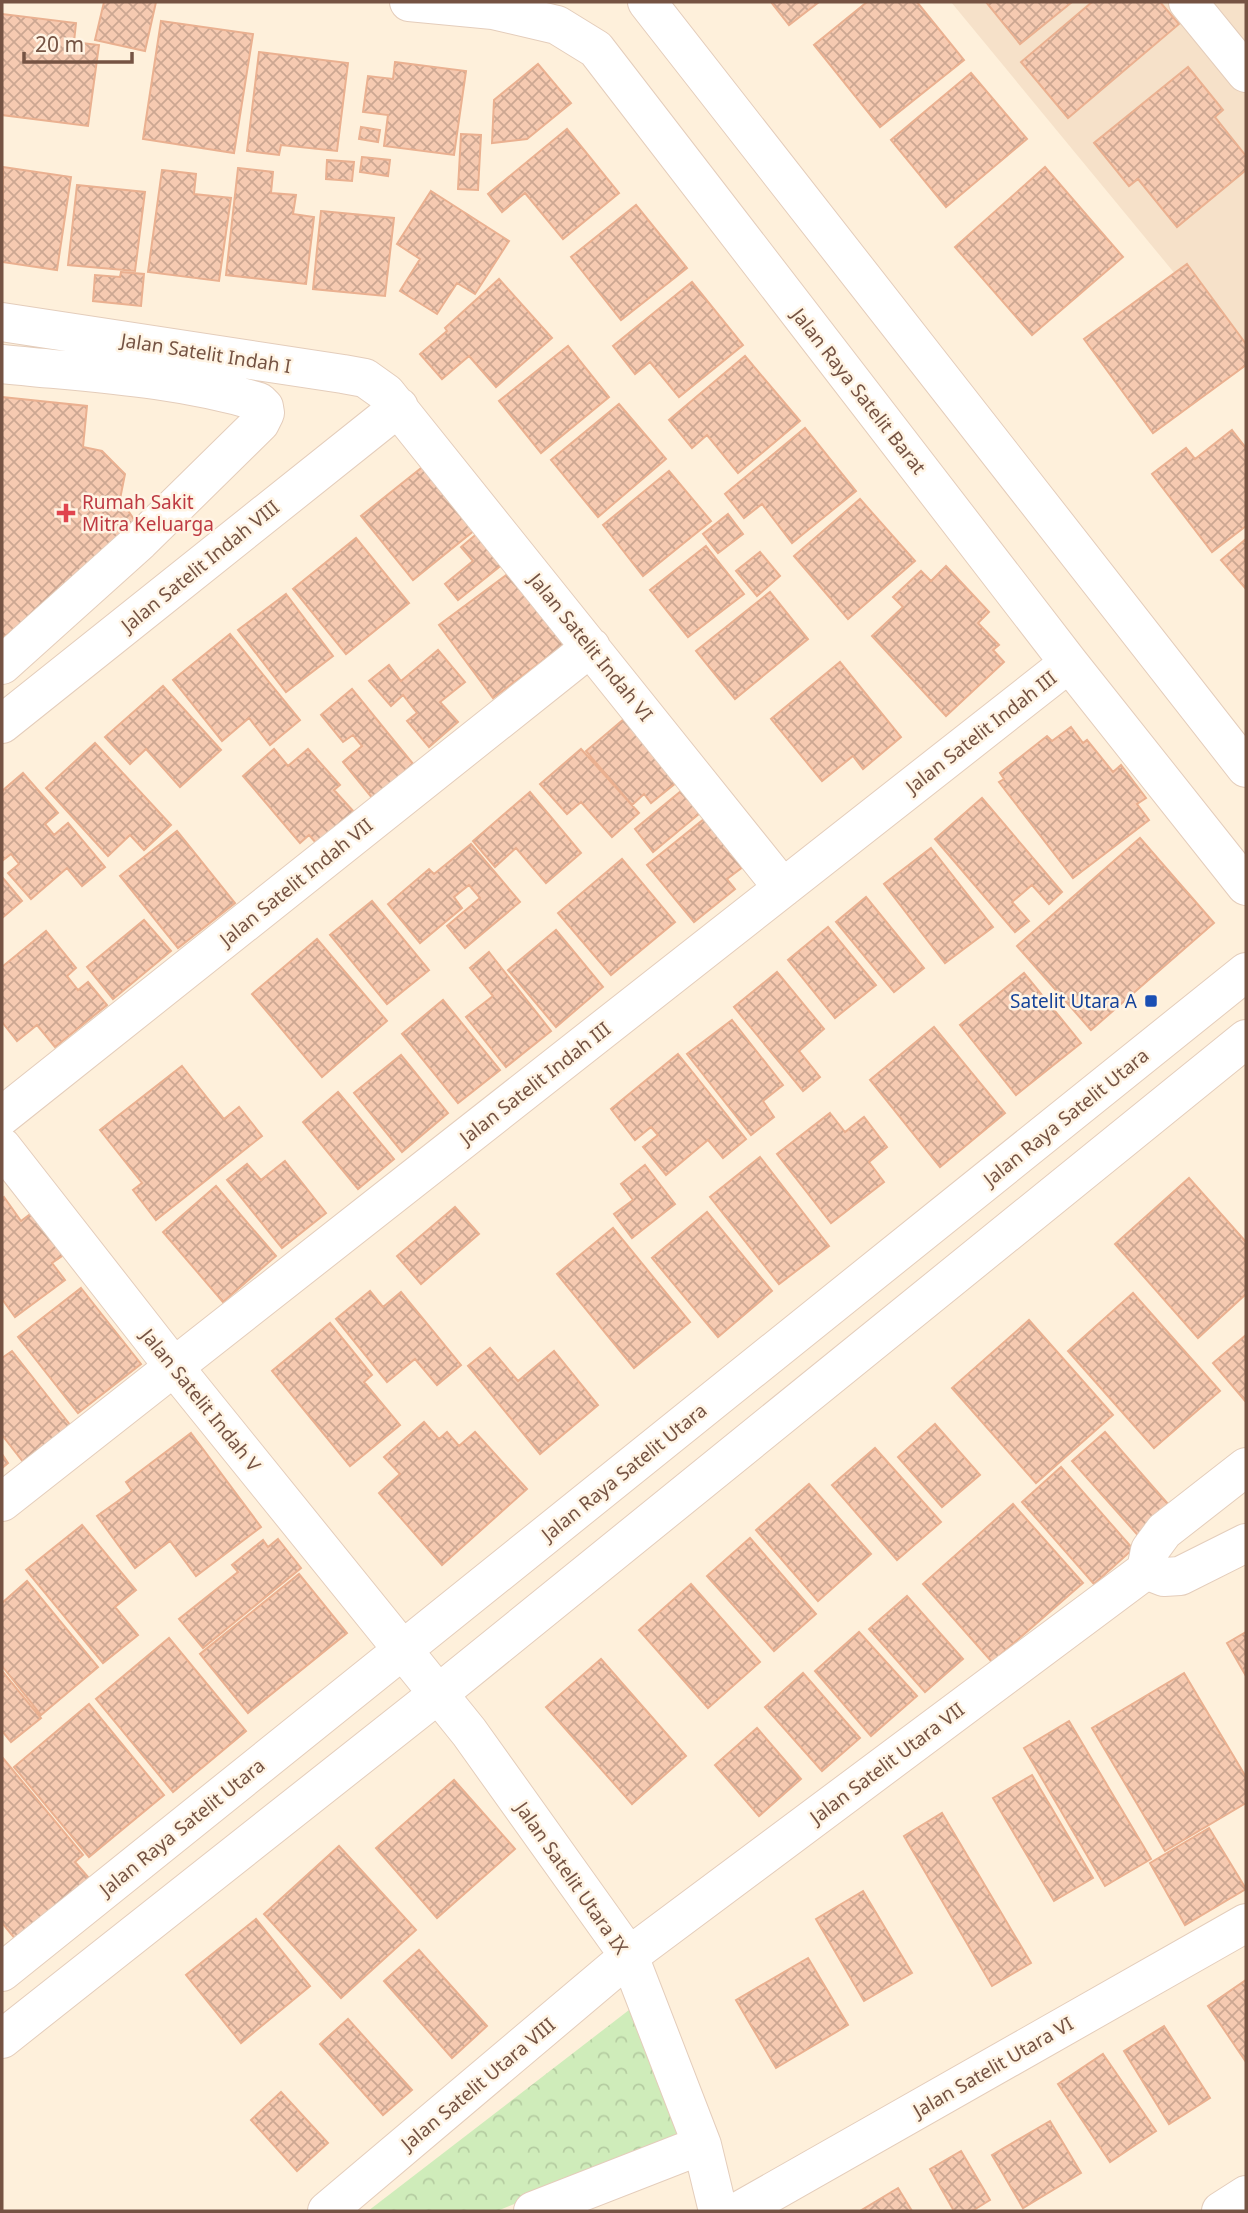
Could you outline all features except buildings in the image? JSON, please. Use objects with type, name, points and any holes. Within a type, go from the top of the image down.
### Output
[{"type":"street","name":"Jalan Raya Satelit Barat","points":[[409,2],[492,10],[557,24],[596,49],[1069,663],[1246,886]]},
{"type":"street","points":[[647,2],[1246,768]]},
{"type":"street","points":[[1188,2],[1246,73]]},
{"type":"street","name":"Jalan Satelit Indah I","points":[[2,322],[365,378],[386,393],[399,407]]},
{"type":"street","points":[[2,364],[209,388],[259,402],[265,413],[260,423],[140,541],[2,665]]},
{"type":"street","name":"Jalan Satelit Indah VI","points":[[399,407],[783,888]]},
{"type":"street","name":"Jalan Satelit Indah VIII","points":[[9,718],[399,407]]},
{"type":"street","name":"Jalan Satelit Indah VII","points":[[2,1116],[591,647]]},
{"type":"street","name":"Jalan Satelit Indah III","points":[[2,1502],[1069,663]]},
{"type":"street","points":[[2,671],[9,718]]},
{"type":"street","name":"Jalan Raya Satelit Utara","points":[[2,1972],[1246,972]]},
{"type":"street","points":[[2,2039],[438,1695],[1246,1039]]},
{"type":"street","name":"Jalan Satelit Indah V","points":[[2,1147],[174,1367],[403,1650]]},
{"type":"street","points":[[1246,1467],[1164,1531],[1150,1550],[1146,1570],[1164,1577],[1180,1576],[1246,1543]]},
{"type":"street","name":"Jalan Satelit Utara VII","points":[[629,1956],[1146,1570]]},
{"type":"street","name":"Jalan Satelit Utara IX","points":[[403,1650],[469,1732],[629,1956],[702,2145],[719,2211]]},
{"type":"street","name":"Jalan Satelit Utara VI","points":[[739,2211],[1245,1926]]},
{"type":"street","name":"Jalan Satelit Utara VIII","points":[[327,2211],[629,1956]]},
{"type":"street","points":[[533,2211],[702,2145]]},
{"type":"street","points":[[1221,2211],[1246,2195]]},
{"type":"shaded area","points":[[951,2],[1246,2],[1246,360]]},
{"type":"green space","points":[[642,2000],[687,2135],[497,2211],[368,2211]]},
{"type":"place","name":"Rumah Sakit Mitra Keluarga","points":[[66,513]]},
{"type":"place","name":"Satelit Utara A","points":[[1151,1001]]}]
